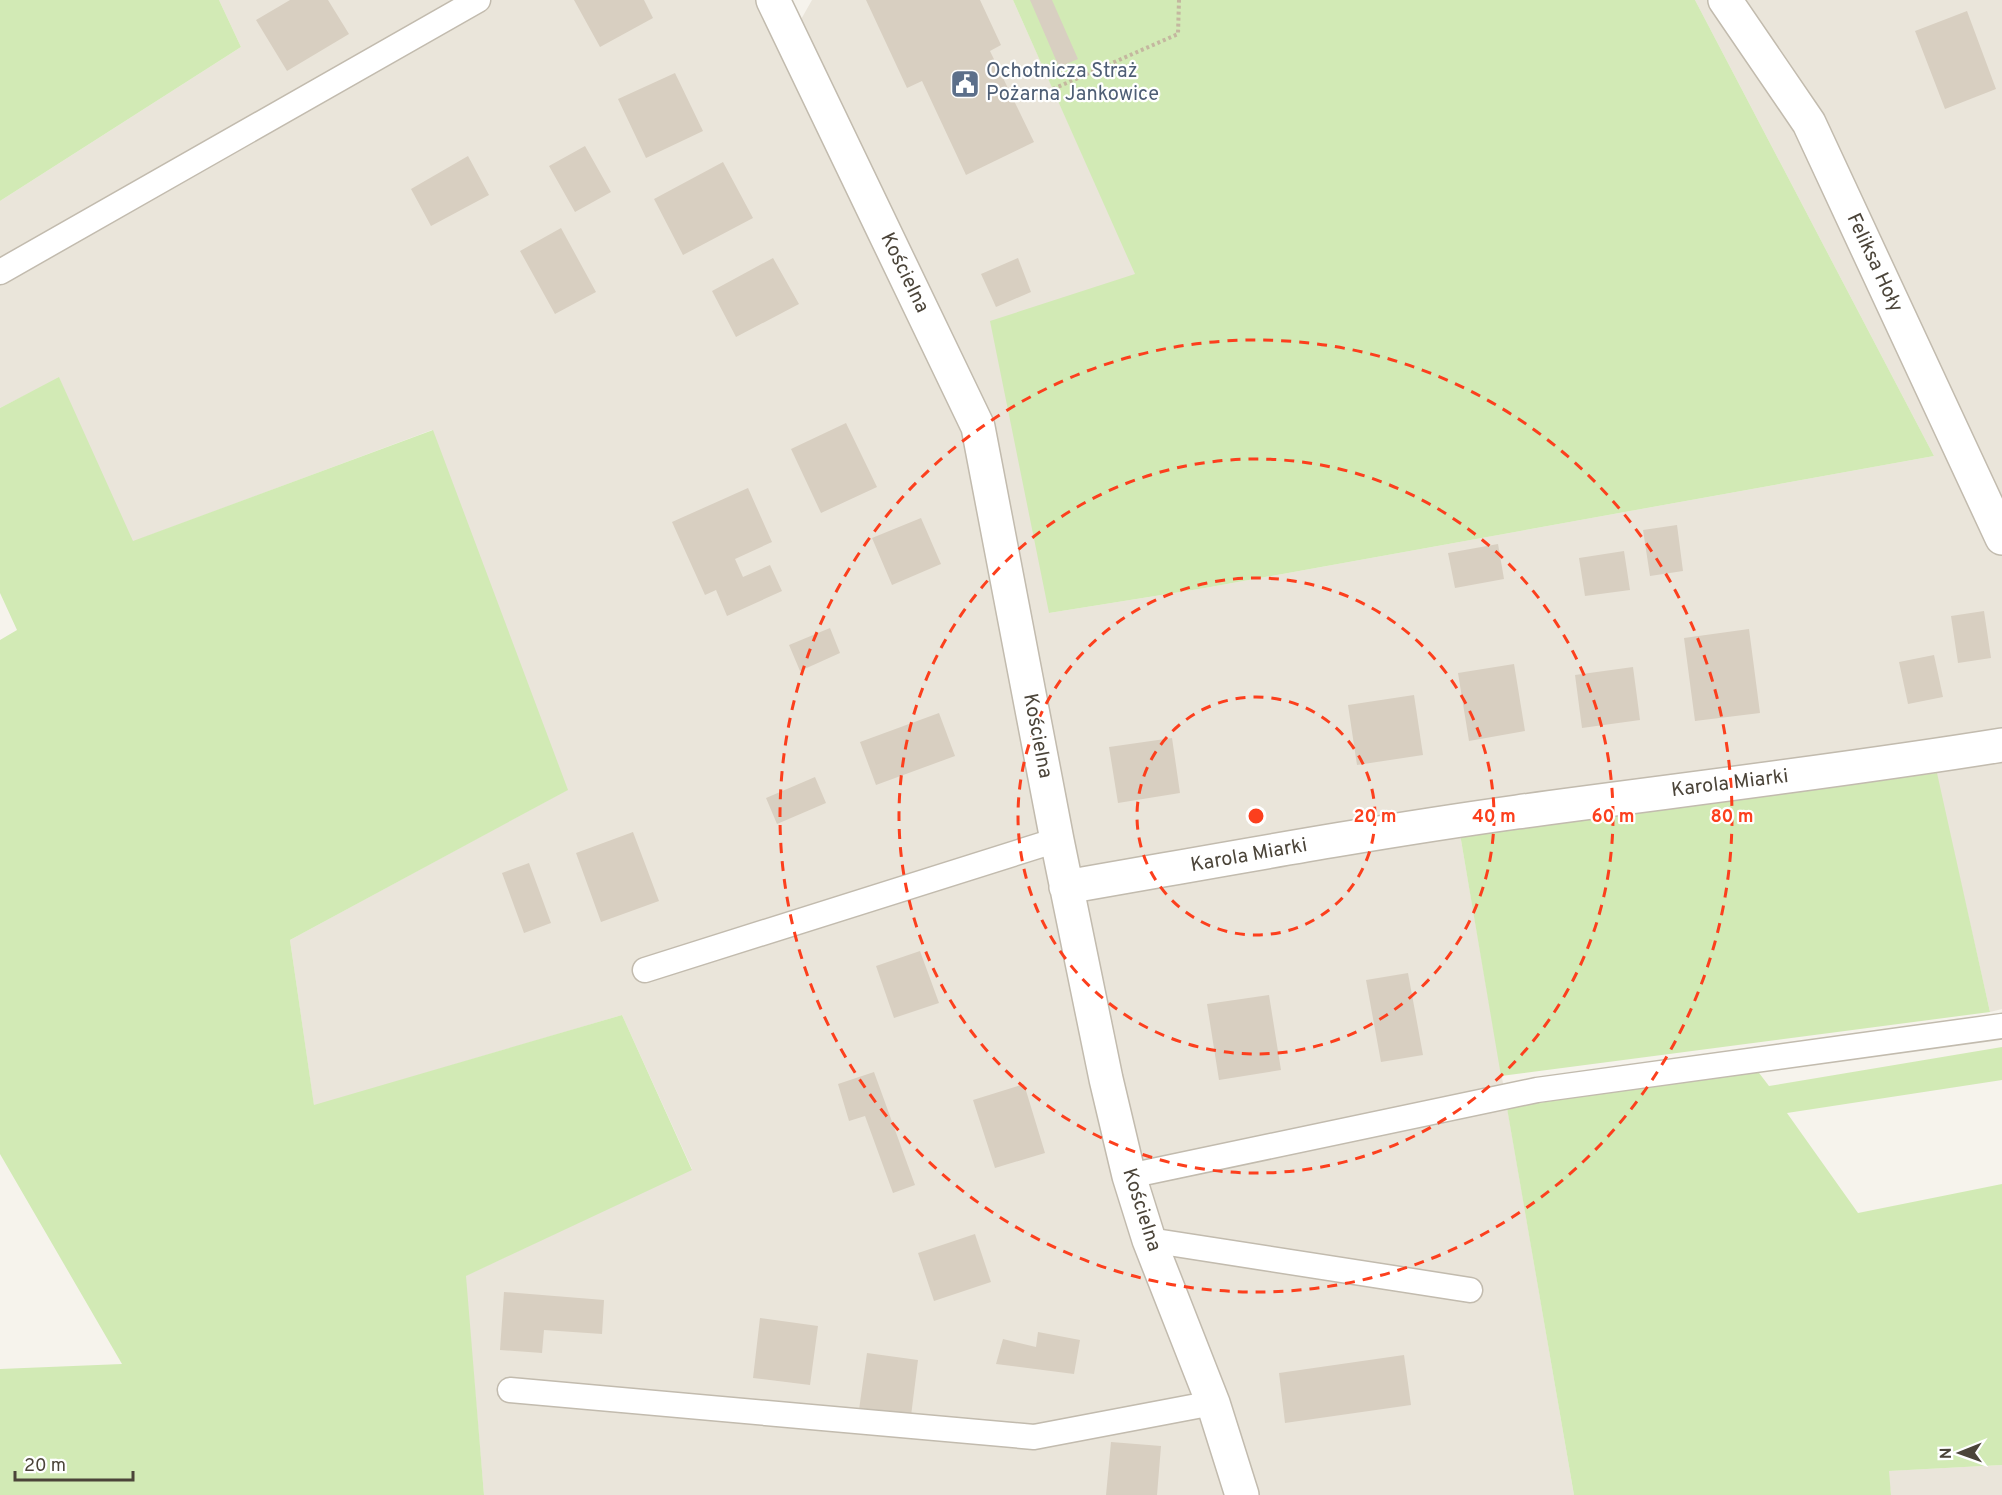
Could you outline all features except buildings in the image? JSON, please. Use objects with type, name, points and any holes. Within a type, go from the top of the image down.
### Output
[{"type":"street","name":"Kościelna","points":[[773,0],[978,428],[1066,887],[1129,1176],[1149,1240],[1213,1403],[1242,1495]]},
{"type":"street","name":"Feliksa Hoły","points":[[1725,0],[1809,123],[2002,538]]},
{"type":"street","name":"Karola Miarki","points":[[1066,887],[1416,827],[1879,765],[2002,745]]},
{"type":"lane","points":[[0,272],[478,0]]},
{"type":"lane","points":[[645,970],[1057,840]]},
{"type":"lane","points":[[1129,1176],[1537,1090],[2002,1026]]},
{"type":"lane","points":[[1149,1240],[1470,1290]]},
{"type":"lane","points":[[510,1390],[1034,1437],[1213,1403]]},
{"type":"path","points":[[1053,90],[1178,34],[1179,0]]},
{"type":"shaded area","points":[[219,0],[773,0],[791,37],[812,0],[1013,0],[1136,274],[1049,613],[1205,588],[1934,456],[1695,0],[2002,0],[2002,1009],[1990,1012],[1936,773],[1460,834],[1574,1495],[484,1495],[465,1276],[692,1169],[622,1015],[314,1106],[290,940],[567,790],[432,430],[132,542],[59,378],[0,408],[0,201],[241,47]]},
{"type":"shaded area","points":[[2002,1465],[2002,1495],[1891,1495],[1888,1471]]},
{"type":"green space","points":[[0,0],[219,0],[241,47],[0,201]]},
{"type":"green space","points":[[1013,0],[1695,0],[1934,456],[1205,588],[1049,613],[990,321],[1135,274]]},
{"type":"green space","points":[[59,377],[133,541],[433,430],[568,790],[290,940],[314,1105],[622,1015],[692,1170],[466,1276],[484,1495],[0,1495],[0,1369],[122,1364],[0,1154],[0,640],[17,630],[0,593],[0,408]]},
{"type":"green space","points":[[1937,773],[1990,1012],[1501,1076],[1460,834]]},
{"type":"green space","points":[[2002,1047],[2002,1080],[1787,1113],[1858,1213],[2002,1184],[2002,1465],[1889,1471],[1891,1495],[1574,1495],[1507,1108],[1756,1069],[1769,1086]]},
{"type":"place","name":"Ochotnicza Straż Pożarna Jankowice","points":[[965,84]]}]
